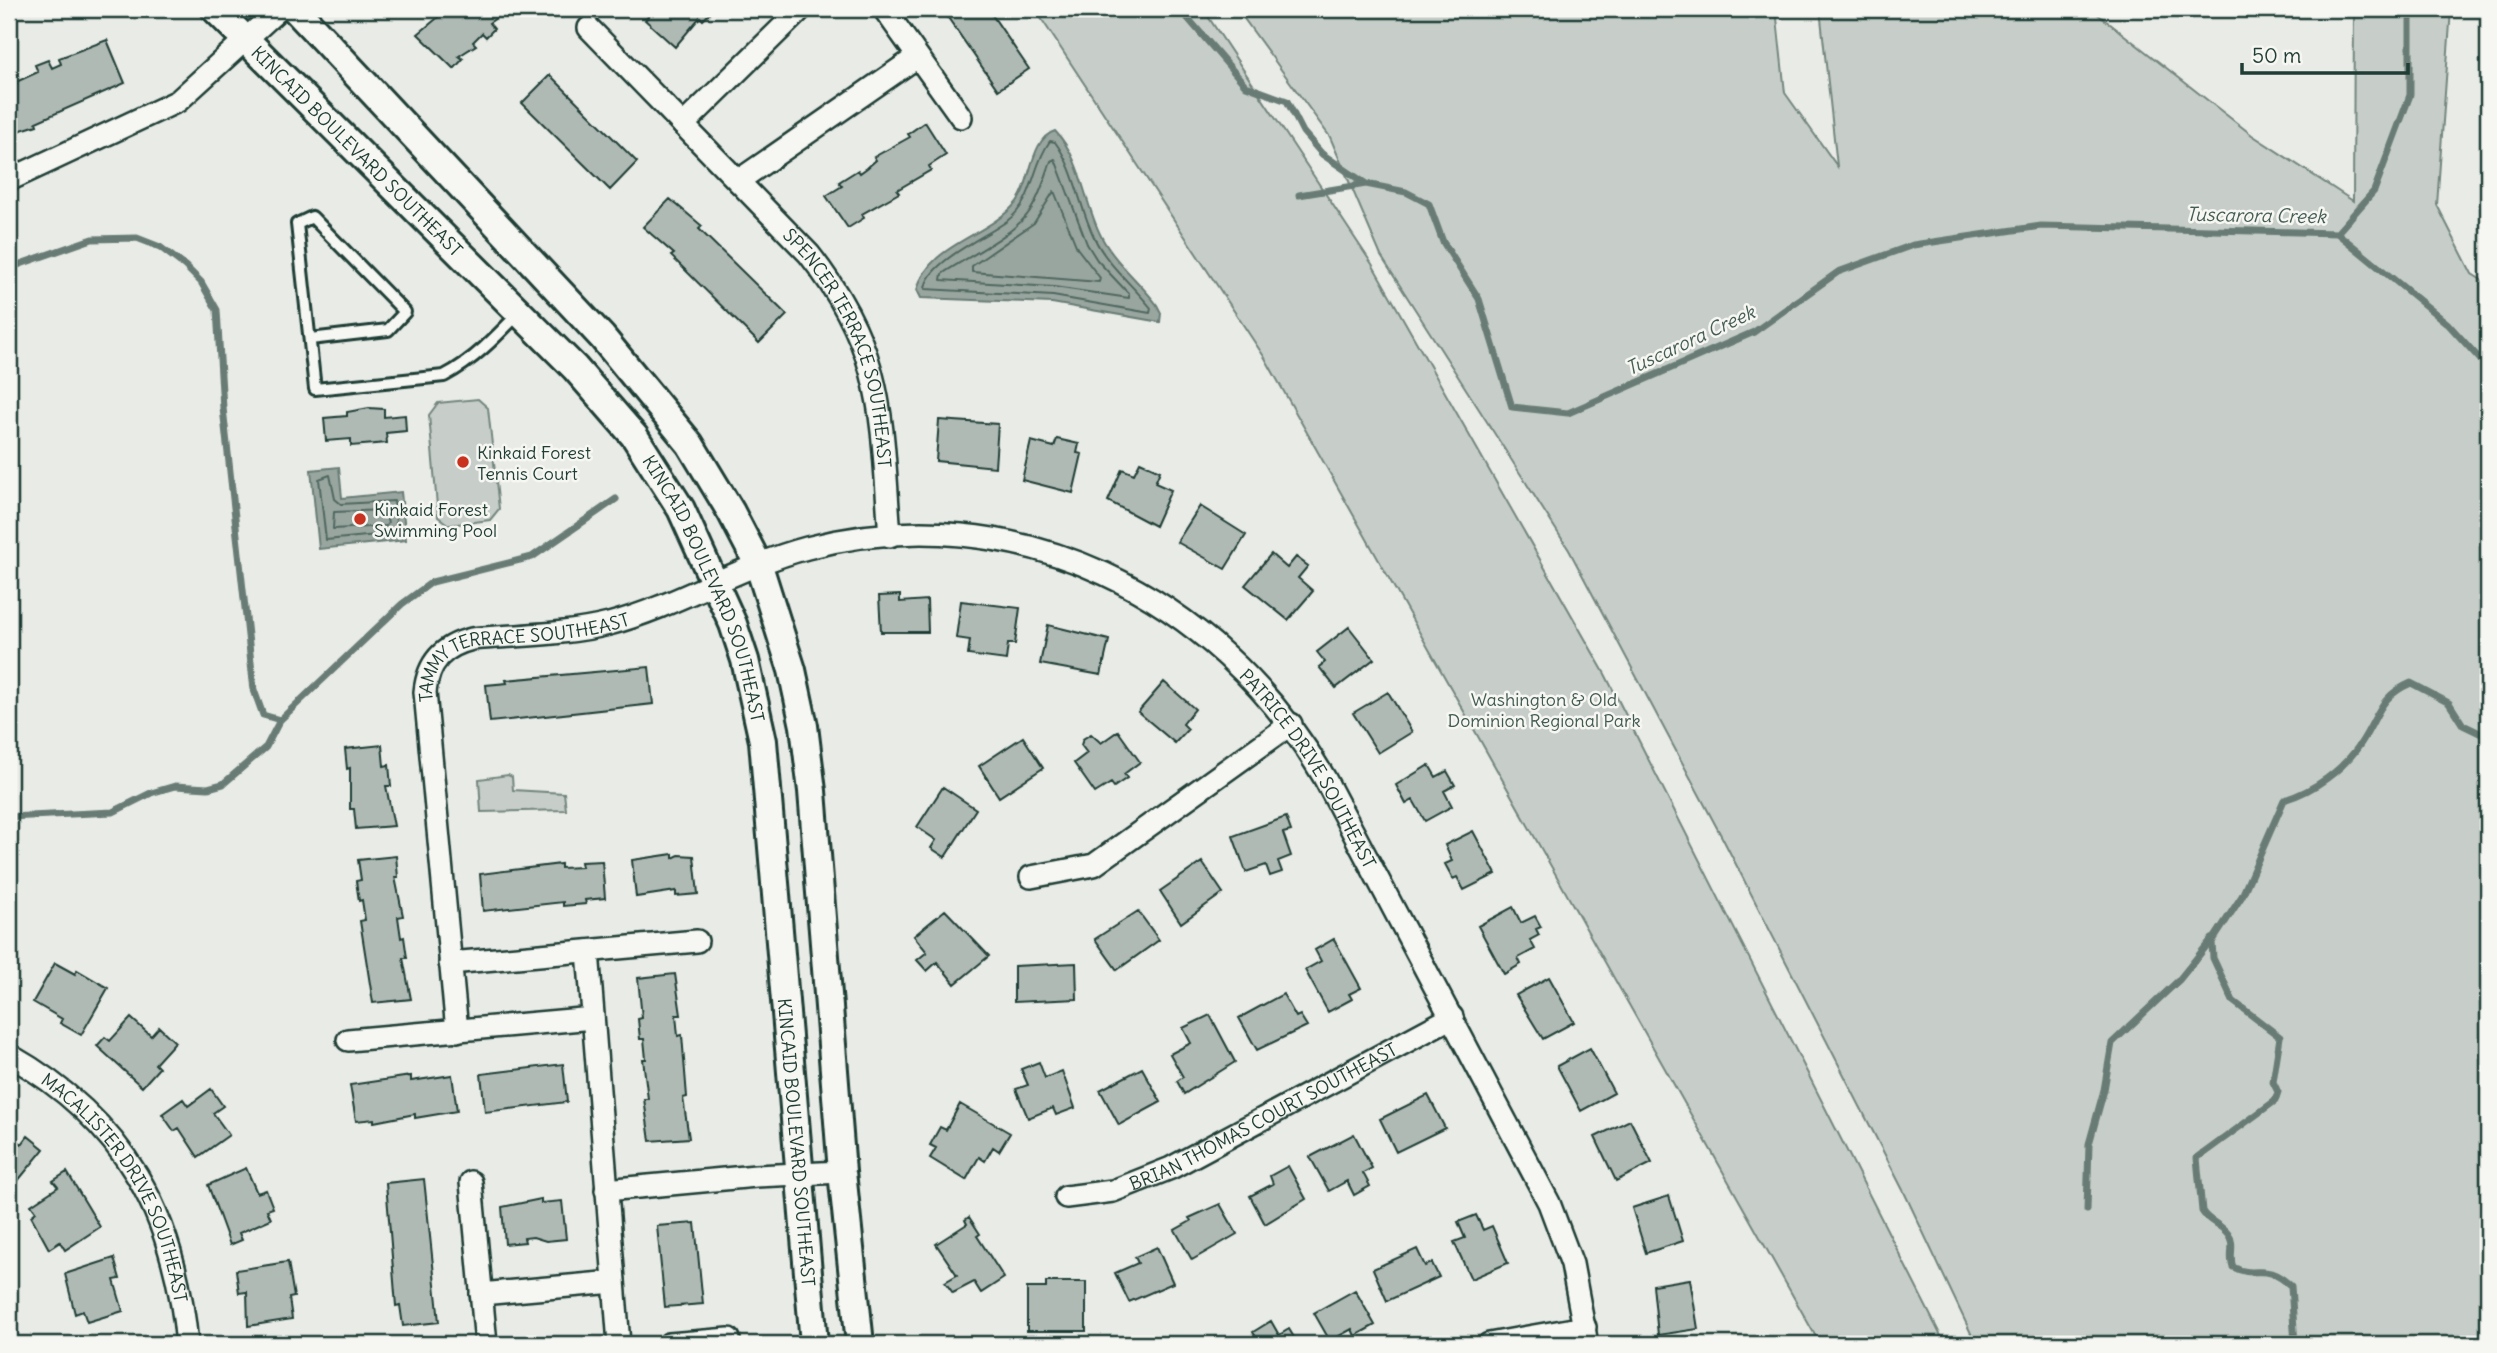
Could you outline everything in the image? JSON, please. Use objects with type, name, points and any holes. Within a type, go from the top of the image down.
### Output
[{"type":"street","name":"KINCAID BOULEVARD SOUTHEAST","points":[[215,9],[575,368],[635,437],[681,509],[715,583],[745,660],[764,741],[814,1344]]},
{"type":"street","points":[[9,180],[178,101],[246,42],[279,9]]},
{"type":"street","points":[[295,9],[603,337],[690,444],[731,512],[759,566],[792,670],[804,726],[812,791],[842,1172],[860,1344]]},
{"type":"street","points":[[683,125],[801,9]]},
{"type":"street","points":[[884,9],[961,117]]},
{"type":"street","name":"SPENCER TERRACE SOUTHEAST","points":[[589,28],[809,254],[833,285],[856,324],[870,361],[880,403],[890,536]]},
{"type":"street","points":[[738,181],[917,57]]},
{"type":"street","name":"PATRICE DRIVE SOUTHEAST","points":[[759,566],[808,548],[890,536],[935,534],[999,542],[1061,557],[1121,581],[1176,613],[1250,675],[1291,724],[1324,777],[1549,1203],[1572,1264],[1586,1336]]},
{"type":"street","name":"TAMMY TERRACE SOUTHEAST","points":[[457,1031],[425,692],[433,662],[457,642],[609,624],[759,566]]},
{"type":"street","points":[[1031,877],[1094,865],[1291,724]]},
{"type":"street","points":[[450,963],[697,941]]},
{"type":"street","points":[[588,951],[619,1344]]},
{"type":"street","name":"BRIAN THOMAS COURT SOUTHEAST","points":[[1066,1197],[1113,1191],[1171,1168],[1452,1017]]},
{"type":"street","points":[[348,1041],[593,1018]]},
{"type":"street","name":"MACALISTER DRIVE SOUTHEAST","points":[[9,1055],[67,1092],[94,1117],[119,1146],[141,1180],[159,1214],[172,1252],[183,1304],[187,1344]]},
{"type":"street","points":[[607,1190],[800,1173],[842,1172]]},
{"type":"street","points":[[471,1182],[486,1344]]},
{"type":"street","points":[[481,1294],[614,1282]]},
{"type":"street","points":[[1489,1344],[1586,1336]]},
{"type":"street","points":[[668,1344],[729,1339]]},
{"type":"lane","points":[[310,339],[388,330],[405,312],[312,217],[298,224],[315,390],[428,380],[460,368],[520,312]]},
{"type":"green space","name":"Washington & Old Dominion Regional Park","points":[[1035,9],[1203,9],[1372,264],[1605,674],[1945,1344],[1820,1344],[1265,358]]},
{"type":"green space","points":[[1237,9],[1776,9],[1785,93],[1837,166],[1820,9],[2091,9],[2252,135],[2353,201],[2354,9],[2451,9],[2437,205],[2472,274],[2488,284],[2488,1344],[1976,1344],[1905,1194],[1724,841],[1569,550],[1381,256],[1330,137]]},
{"type":"green space","name":"Kinkaid Forest Tennis Court","points":[[478,399],[488,408],[499,509],[490,520],[449,525],[438,517],[429,415],[438,403]]},
{"type":"green space","points":[[508,775],[512,777],[513,790],[564,793],[566,810],[481,812],[479,779]]},
{"type":"water","points":[[1055,131],[1064,142],[1077,168],[1101,236],[1113,255],[1157,305],[1161,313],[1160,322],[1052,303],[921,298],[917,290],[923,275],[933,262],[989,225],[1015,204],[1021,196],[1040,143]]},
{"type":"water","name":"Kinkaid Forest Swimming Pool","points":[[339,467],[342,498],[401,492],[406,540],[319,549],[311,470]]},
{"type":"building","points":[[448,9],[509,9],[489,23],[494,29],[486,37],[482,33],[473,42],[476,45],[459,56],[463,59],[454,69],[418,34]]},
{"type":"building","points":[[655,9],[714,9],[703,20],[700,17],[675,47],[645,20]]},
{"type":"building","points":[[942,9],[988,9],[1029,69],[998,90]]},
{"type":"building","points":[[107,40],[125,83],[36,122],[37,125],[9,134],[9,89],[17,85],[16,82],[38,72],[35,65],[48,60],[52,68],[61,64],[59,58]]},
{"type":"building","points":[[550,75],[637,162],[610,190],[522,103]]},
{"type":"building","points":[[925,122],[946,155],[929,166],[931,170],[897,190],[899,193],[862,214],[864,218],[848,228],[826,196],[842,186],[839,182],[858,170],[860,173],[876,160],[874,157],[910,137],[908,134]]},
{"type":"building","points":[[670,199],[702,226],[699,229],[787,315],[759,343],[671,256],[674,254],[643,227]]},
{"type":"building","points":[[369,408],[384,409],[384,417],[405,415],[406,431],[386,433],[387,443],[351,446],[351,439],[326,441],[324,418],[347,416],[347,412]]},
{"type":"building","points":[[939,420],[998,424],[995,467],[936,461]]},
{"type":"building","points":[[1057,439],[1079,444],[1077,453],[1082,454],[1073,493],[1022,480],[1031,441],[1054,447]]},
{"type":"building","points":[[1140,462],[1160,471],[1155,483],[1171,490],[1155,526],[1108,501],[1122,469],[1134,474]]},
{"type":"building","points":[[1200,506],[1246,535],[1225,569],[1177,542]]},
{"type":"building","points":[[1271,554],[1287,568],[1296,557],[1308,566],[1298,578],[1313,591],[1288,620],[1245,585]]},
{"type":"building","points":[[900,595],[900,602],[927,600],[928,632],[881,632],[879,596]]},
{"type":"building","points":[[961,601],[1020,608],[1015,644],[1008,644],[1006,660],[968,655],[970,640],[956,638]]},
{"type":"building","points":[[1048,625],[1109,640],[1101,675],[1040,664]]},
{"type":"building","points":[[1349,627],[1374,659],[1336,688],[1319,667],[1325,662],[1317,652]]},
{"type":"building","points":[[649,667],[653,704],[490,722],[486,685],[507,683],[506,680]]},
{"type":"building","points":[[1164,682],[1195,709],[1183,724],[1188,729],[1175,743],[1138,712]]},
{"type":"building","points":[[1388,692],[1412,732],[1378,753],[1353,713]]},
{"type":"building","points":[[1118,731],[1140,762],[1124,774],[1127,778],[1114,787],[1111,783],[1095,793],[1074,763],[1087,753],[1081,745],[1083,739],[1091,734],[1101,743]]},
{"type":"building","points":[[1023,737],[1043,768],[999,797],[979,766]]},
{"type":"building","points":[[382,745],[384,766],[389,765],[391,786],[386,786],[394,826],[356,829],[354,809],[350,809],[350,768],[347,769],[345,749]]},
{"type":"building","points":[[1429,765],[1436,777],[1447,771],[1455,785],[1444,791],[1452,806],[1425,821],[1413,800],[1406,804],[1396,785]]},
{"type":"building","points":[[943,787],[976,809],[945,857],[931,848],[936,840],[917,827]]},
{"type":"building","points":[[1286,817],[1291,831],[1283,833],[1291,856],[1278,861],[1282,872],[1270,876],[1266,865],[1246,872],[1233,836]]},
{"type":"building","points":[[1473,831],[1496,874],[1464,890],[1457,877],[1453,879],[1445,864],[1452,861],[1445,845]]},
{"type":"building","points":[[673,854],[673,858],[679,855],[694,856],[698,894],[676,896],[676,891],[636,897],[632,860]]},
{"type":"building","points":[[396,856],[398,877],[395,877],[403,916],[398,917],[401,938],[404,937],[407,958],[403,958],[411,999],[373,1003],[360,921],[365,920],[356,881],[361,880],[358,860]]},
{"type":"building","points":[[602,861],[605,898],[585,900],[586,904],[563,906],[563,902],[483,911],[480,874],[561,864],[561,868],[582,867],[581,862]]},
{"type":"building","points":[[1202,862],[1223,893],[1181,923],[1160,891]]},
{"type":"building","points":[[1513,907],[1521,923],[1535,916],[1541,927],[1536,929],[1539,935],[1530,940],[1535,949],[1518,958],[1521,964],[1504,974],[1478,926]]},
{"type":"building","points":[[945,910],[989,956],[955,984],[937,962],[927,971],[917,960],[927,952],[914,936]]},
{"type":"building","points":[[1138,911],[1159,940],[1117,970],[1095,939]]},
{"type":"building","points":[[1334,939],[1361,988],[1349,994],[1352,999],[1328,1012],[1305,970],[1321,961],[1315,950]]},
{"type":"building","points":[[55,963],[75,974],[77,970],[108,988],[81,1035],[60,1023],[62,1019],[33,1002]]},
{"type":"building","points":[[1076,963],[1077,999],[1014,1002],[1014,966]]},
{"type":"building","points":[[675,974],[681,1015],[676,1015],[678,1036],[682,1035],[687,1097],[683,1098],[689,1138],[650,1141],[644,1099],[648,1099],[643,1059],[646,1059],[638,1019],[642,1018],[638,978]]},
{"type":"building","points":[[1549,977],[1574,1022],[1543,1039],[1516,995]]},
{"type":"building","points":[[1283,994],[1296,1017],[1300,1015],[1307,1026],[1257,1050],[1239,1018]]},
{"type":"building","points":[[1210,1015],[1235,1062],[1184,1094],[1177,1081],[1183,1077],[1170,1054],[1191,1043],[1183,1028]]},
{"type":"building","points":[[131,1018],[151,1036],[159,1027],[175,1042],[155,1064],[159,1068],[142,1087],[97,1046],[105,1037],[110,1041]]},
{"type":"building","points":[[1590,1048],[1614,1093],[1581,1111],[1557,1066]]},
{"type":"building","points":[[1039,1062],[1045,1078],[1062,1071],[1075,1108],[1056,1115],[1053,1108],[1028,1118],[1016,1089],[1028,1085],[1021,1069]]},
{"type":"building","points":[[563,1064],[567,1102],[485,1112],[481,1074]]},
{"type":"building","points":[[1142,1068],[1161,1102],[1119,1125],[1100,1090]]},
{"type":"building","points":[[452,1075],[457,1111],[415,1118],[415,1114],[374,1122],[374,1119],[356,1121],[350,1085],[411,1076],[411,1081]]},
{"type":"building","points":[[211,1089],[223,1106],[213,1113],[229,1135],[198,1157],[179,1128],[174,1131],[162,1114],[183,1099],[188,1106]]},
{"type":"building","points":[[1428,1095],[1445,1128],[1396,1152],[1380,1119]]},
{"type":"building","points":[[960,1104],[1010,1133],[999,1151],[993,1147],[985,1161],[979,1157],[966,1180],[930,1158],[936,1148],[930,1145],[940,1127],[946,1130]]},
{"type":"building","points":[[1630,1120],[1652,1163],[1616,1181],[1595,1137]]},
{"type":"building","points":[[9,1133],[22,1144],[28,1136],[44,1149],[17,1182],[9,1175]]},
{"type":"building","points":[[1354,1134],[1372,1168],[1363,1173],[1370,1186],[1354,1195],[1347,1181],[1329,1191],[1310,1157]]},
{"type":"building","points":[[1288,1166],[1306,1199],[1265,1224],[1250,1196],[1273,1184],[1270,1176]]},
{"type":"building","points":[[246,1168],[257,1193],[266,1190],[273,1208],[267,1210],[271,1219],[239,1233],[242,1240],[230,1245],[208,1185]]},
{"type":"building","points":[[67,1172],[100,1227],[65,1250],[60,1242],[49,1249],[31,1216],[36,1212],[31,1205],[58,1187],[53,1181]]},
{"type":"building","points":[[424,1179],[439,1322],[403,1326],[400,1305],[396,1306],[386,1183]]},
{"type":"building","points":[[1669,1196],[1683,1241],[1646,1253],[1632,1208]]},
{"type":"building","points":[[541,1199],[541,1203],[562,1201],[566,1239],[546,1241],[533,1237],[524,1238],[525,1242],[505,1244],[502,1207]]},
{"type":"building","points":[[1220,1204],[1237,1234],[1192,1260],[1175,1230],[1191,1221],[1189,1218]]},
{"type":"building","points":[[1476,1215],[1483,1230],[1492,1226],[1508,1263],[1471,1279],[1454,1242],[1465,1238],[1458,1222]]},
{"type":"building","points":[[969,1217],[980,1234],[977,1236],[1004,1278],[981,1293],[974,1282],[953,1293],[945,1282],[957,1275],[936,1244],[967,1224],[965,1220]]},
{"type":"building","points":[[695,1223],[703,1304],[665,1307],[657,1226]]},
{"type":"building","points":[[1157,1247],[1173,1283],[1129,1302],[1115,1273],[1138,1263],[1135,1257]]},
{"type":"building","points":[[1417,1249],[1425,1266],[1432,1263],[1439,1277],[1387,1301],[1373,1269]]},
{"type":"building","points":[[114,1258],[120,1279],[114,1280],[123,1311],[87,1322],[83,1311],[75,1314],[65,1274]]},
{"type":"building","points":[[288,1262],[294,1297],[289,1298],[292,1319],[248,1326],[247,1292],[239,1293],[236,1270]]},
{"type":"building","points":[[1690,1279],[1698,1329],[1658,1335],[1653,1285]]},
{"type":"building","points":[[1046,1282],[1086,1282],[1086,1331],[1027,1331],[1027,1288],[1046,1288]]},
{"type":"building","points":[[1355,1290],[1375,1325],[1355,1336],[1352,1329],[1330,1341],[1314,1313]]},
{"type":"building","points":[[1271,1321],[1279,1335],[1289,1329],[1298,1344],[1260,1344],[1253,1332]]},
{"type":"waterway","name":"Tuscarora Creek","points":[[1180,9],[1246,86],[1287,101],[1303,132],[1322,154],[1366,184],[1406,192],[1429,204],[1443,242],[1479,299],[1512,407],[1568,413],[1754,332],[1838,272],[1913,245],[2041,226],[2337,233],[2448,324],[2488,368]]},
{"type":"waterway","points":[[2337,233],[2374,191],[2410,95],[2410,9]]},
{"type":"waterway","points":[[1299,195],[1366,184]]},
{"type":"waterway","points":[[9,268],[92,239],[137,238],[160,247],[201,282],[217,310],[223,408],[254,690],[263,715],[280,720]]},
{"type":"waterway","points":[[9,817],[113,812],[151,793],[175,786],[208,788],[223,784],[266,747],[280,720],[402,604],[432,582],[532,557],[616,499]]},
{"type":"waterway","points":[[2295,1344],[2291,1286],[2274,1274],[2248,1272],[2233,1267],[2230,1238],[2202,1211],[2197,1158],[2275,1101],[2278,1092],[2273,1082],[2280,1037],[2233,1001],[2213,958],[2212,942],[2242,896],[2284,800],[2317,785],[2337,771],[2361,743],[2385,701],[2400,688],[2411,683],[2449,703],[2463,725],[2488,737]]},
{"type":"waterway","points":[[2087,1210],[2089,1144],[2104,1090],[2112,1043],[2179,980],[2212,939]]},
{"type":"place","name":"Kinkaid Forest Tennis Court","points":[[463,462]]},
{"type":"place","name":"Kinkaid Forest Swimming Pool","points":[[360,519]]}]
